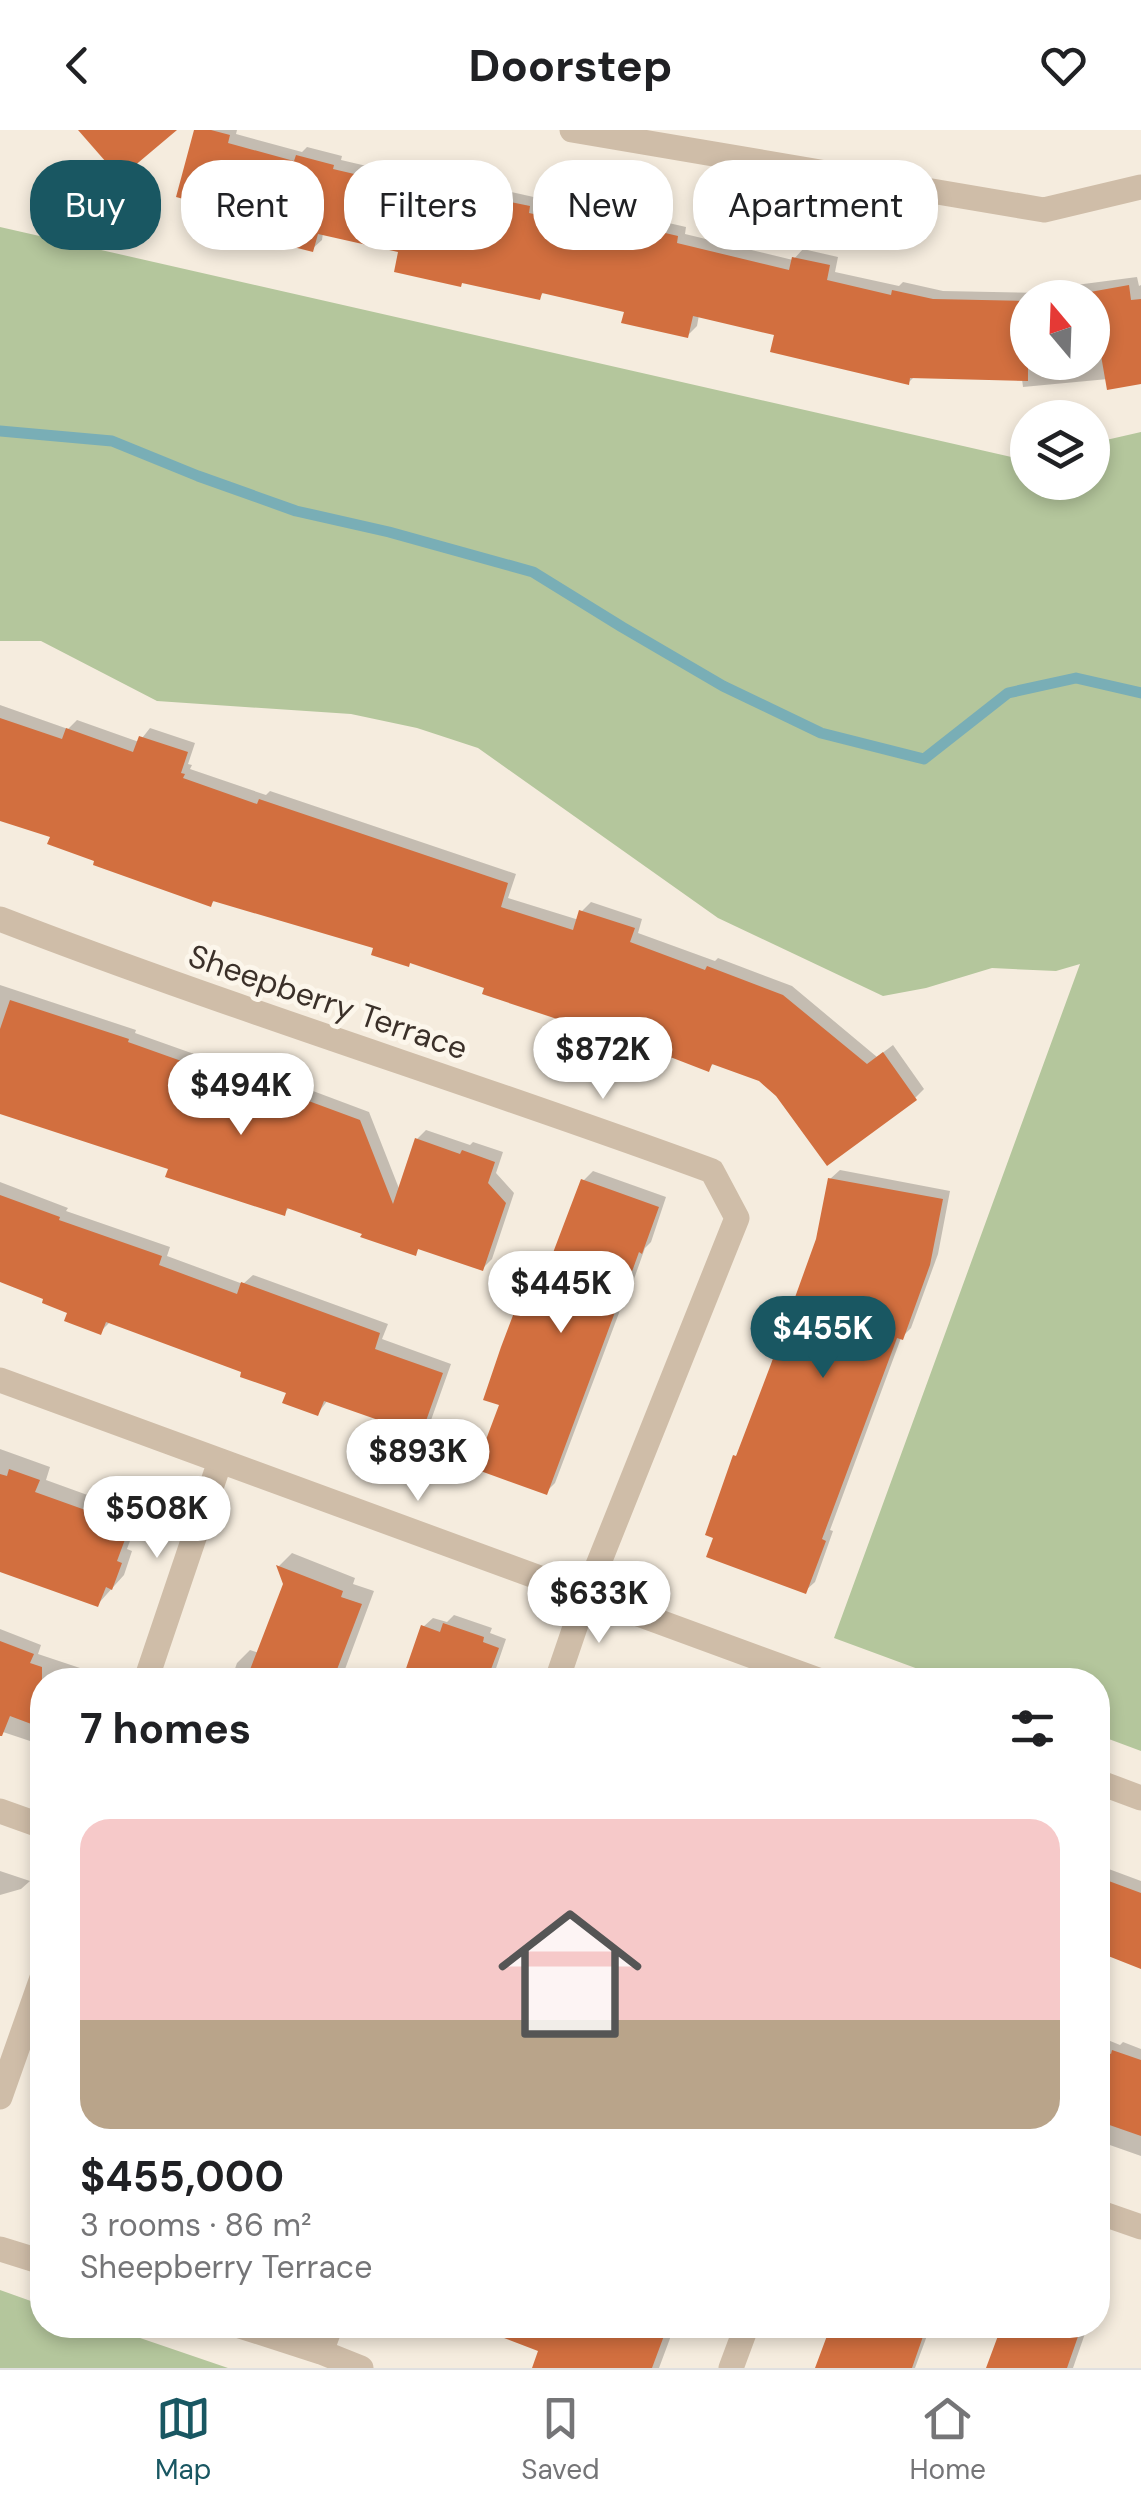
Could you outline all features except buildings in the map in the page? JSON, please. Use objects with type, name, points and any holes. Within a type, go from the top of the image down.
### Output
[{"type":"street","points":[[572,130],[1044,210],[1141,187]]},
{"type":"street","name":"Sheepberry Terrace","points":[[0,919],[108,961],[578,1122],[712,1172],[737,1218],[586,1595]]},
{"type":"street","points":[[0,1380],[785,1668]]},
{"type":"street","points":[[150,1668],[220,1461]]},
{"type":"street","points":[[562,1668],[586,1595]]},
{"type":"street","points":[[1110,1786],[1141,1798]]},
{"type":"street","points":[[0,1811],[30,1822]]},
{"type":"street","points":[[0,2097],[30,2012]]},
{"type":"street","points":[[1110,2216],[1141,2227]]},
{"type":"street","points":[[0,2249],[30,2258]]},
{"type":"street","points":[[277,2338],[361,2368]]},
{"type":"street","points":[[321,2352],[326,2338]]},
{"type":"street","points":[[731,2368],[742,2338]]},
{"type":"green space","points":[[0,227],[30,234],[30,250],[101,250],[1010,457],[1010,500],[1110,500],[1110,439],[1141,432],[1141,1751],[1110,1739],[1110,1668],[915,1668],[834,1638],[1080,964],[1056,971],[992,968],[883,996],[718,918],[478,748],[417,728],[351,714],[157,701],[41,641],[0,641]]},
{"type":"green space","points":[[0,2290],[30,2301],[30,2338],[140,2338],[228,2368],[0,2368]]},
{"type":"waterway","points":[[0,431],[112,441],[296,511],[533,572],[723,686],[821,733],[924,759],[1008,693],[1076,678],[1141,693]]}]
